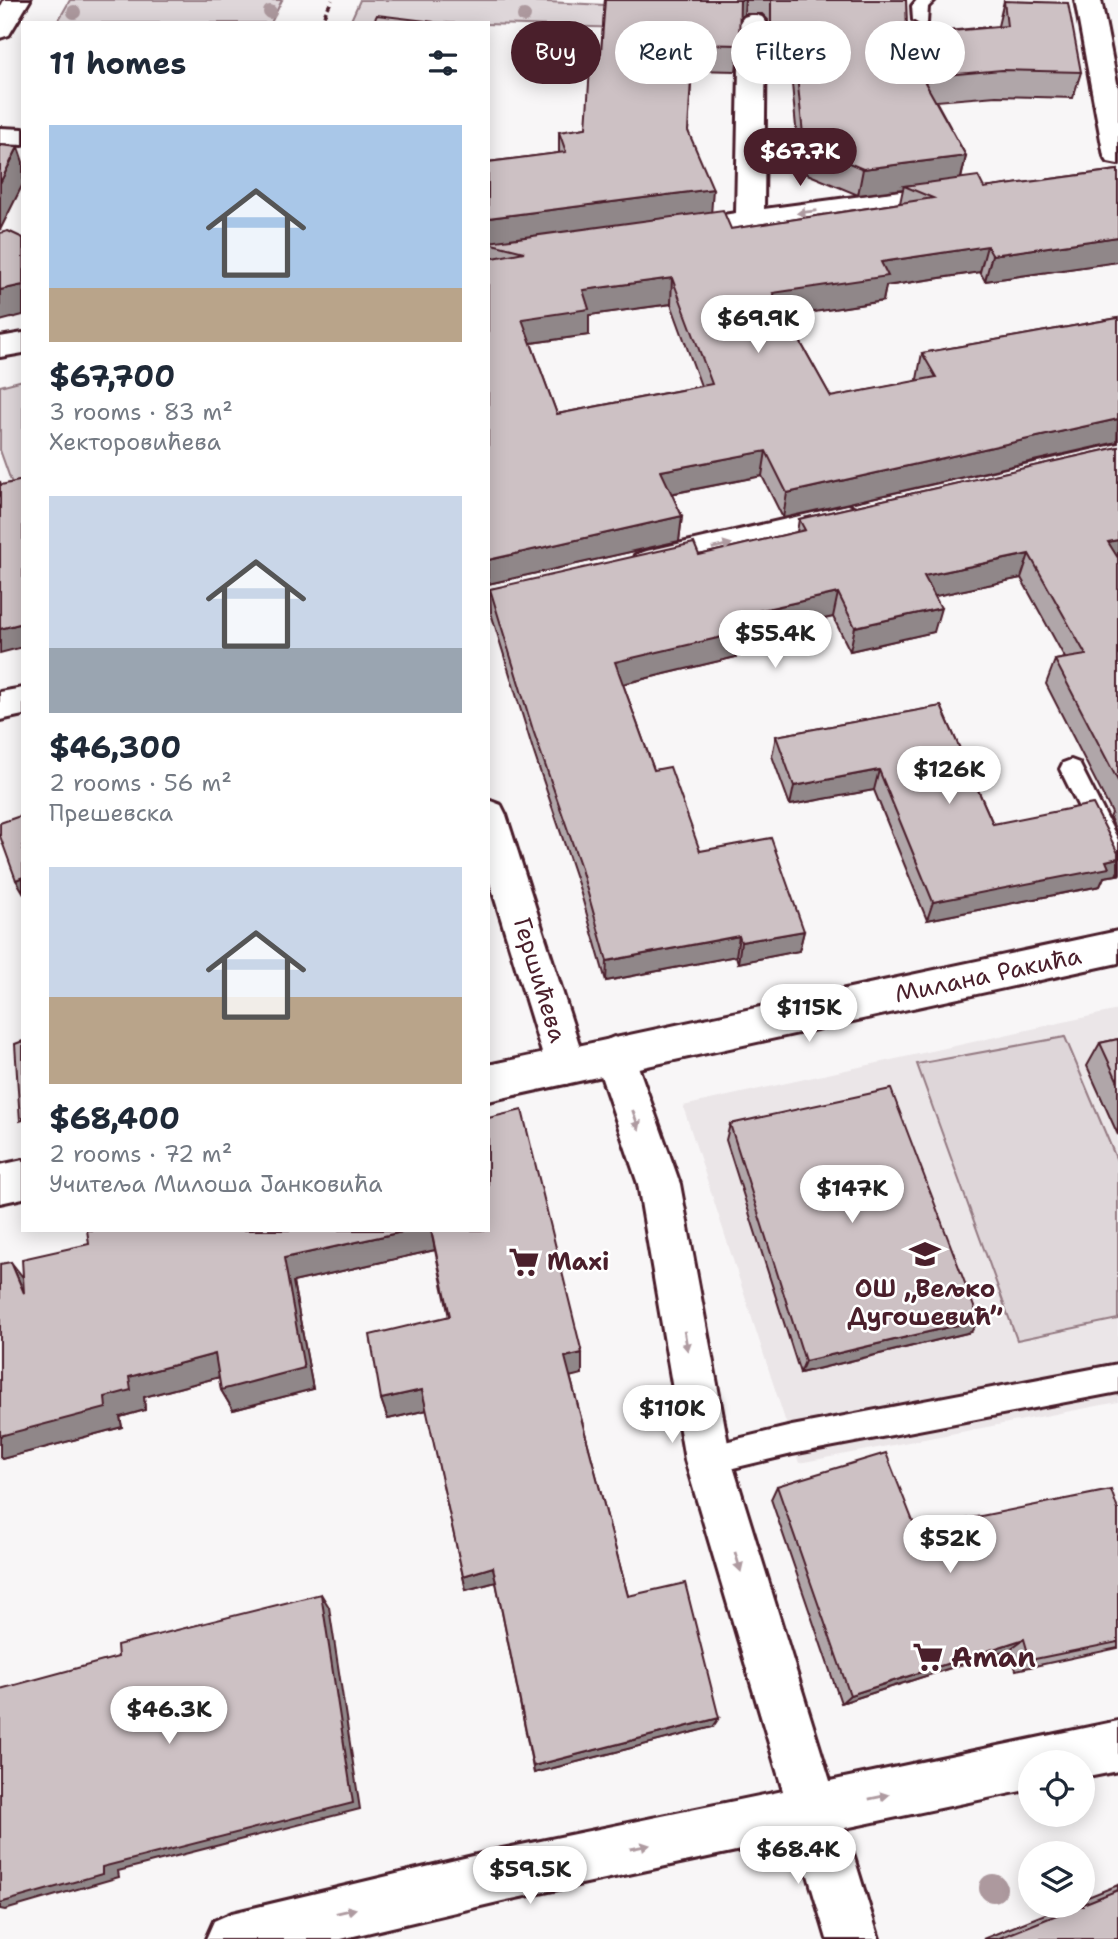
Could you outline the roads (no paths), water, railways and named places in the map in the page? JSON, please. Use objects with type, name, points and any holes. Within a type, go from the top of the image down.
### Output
[{"type":"street","points":[[0,30],[17,0]]},
{"type":"street","points":[[1088,0],[1118,156]]},
{"type":"street","points":[[750,219],[752,84]]},
{"type":"street","points":[[0,136],[21,137]]},
{"type":"street","points":[[653,233],[983,189]]},
{"type":"street","points":[[0,347],[21,342]]},
{"type":"street","points":[[622,569],[877,511]]},
{"type":"street","points":[[0,706],[21,701]]},
{"type":"street","name":"Гершићева","points":[[490,821],[566,1066]]},
{"type":"street","name":"Милана Ракића","points":[[490,1083],[1118,947]]},
{"type":"street","points":[[614,1055],[659,1184],[708,1460],[853,1939]]},
{"type":"street","points":[[0,1184],[21,1179]]},
{"type":"street","points":[[1095,1751],[1118,1746]]},
{"type":"street","points":[[232,1939],[502,1875],[1018,1767]]},
{"type":"lane","points":[[921,20],[920,6],[927,0]]},
{"type":"lane","points":[[1071,769],[1118,863]]},
{"type":"lane","points":[[708,1460],[792,1440],[1118,1378]]},
{"type":"place","name":"ОШ „Вељко Дугошевић”","points":[[925,1254]]},
{"type":"place","name":"Maxi","points":[[524,1262]]},
{"type":"place","name":"Aman","points":[[928,1657]]}]
